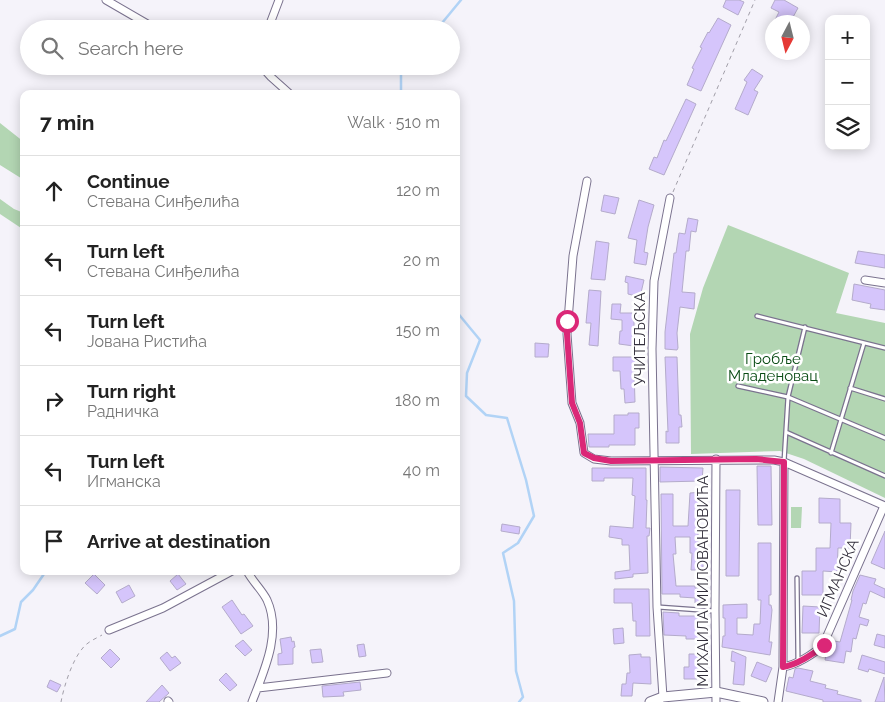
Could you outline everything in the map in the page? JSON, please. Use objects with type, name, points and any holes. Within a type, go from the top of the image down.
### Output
[{"type":"street","points":[[106,0],[140,20]]},
{"type":"street","points":[[272,20],[280,0]]},
{"type":"street","points":[[269,75],[286,90]]},
{"type":"street","points":[[587,180],[575,239],[568,300],[567,334],[572,403],[580,423],[584,453],[594,458],[611,461],[756,459],[784,462],[885,506]]},
{"type":"street","name":"УЧИТЕЉСКА","points":[[663,697],[657,607],[652,349],[654,281],[670,198]]},
{"type":"street","points":[[865,280],[885,283]]},
{"type":"street","name":"МИХАИЛА МИЛОВАНОВИЋА","points":[[716,459],[716,702]]},
{"type":"street","points":[[778,702],[783,667],[784,462]]},
{"type":"street","name":"ИГМАНСКА","points":[[783,667],[818,650],[828,637],[885,506]]},
{"type":"street","points":[[109,630],[163,608],[225,575]]},
{"type":"street","points":[[250,575],[266,598],[271,616],[272,635],[268,658],[252,702]]},
{"type":"street","points":[[258,688],[387,673]]},
{"type":"street","points":[[650,702],[663,697],[716,692],[763,702]]},
{"type":"lane","points":[[757,316],[885,348]]},
{"type":"lane","points":[[784,462],[788,397],[805,327]]},
{"type":"lane","points":[[831,453],[864,343]]},
{"type":"lane","points":[[738,386],[788,397],[885,438]]},
{"type":"lane","points":[[850,388],[885,400]]},
{"type":"lane","points":[[786,432],[885,476]]},
{"type":"lane","points":[[798,578],[798,661]]},
{"type":"lane","points":[[657,607],[715,611]]},
{"type":"path","points":[[670,198],[755,0]]},
{"type":"path","points":[[61,702],[70,672],[81,650],[88,643],[109,630]]},
{"type":"green space","points":[[0,123],[20,139],[20,178],[0,165]]},
{"type":"green space","points":[[0,199],[20,211],[20,227],[0,214]]},
{"type":"green space","name":"Гробље Младеновац","points":[[728,225],[849,273],[836,313],[885,323],[885,498],[804,459],[780,451],[691,454],[690,334],[703,288]]},
{"type":"green space","points":[[791,507],[802,507],[801,528],[791,528]]},
{"type":"building","points":[[726,0],[744,2],[738,15],[723,7]]},
{"type":"building","points":[[775,0],[784,0],[798,8],[794,15],[778,15],[779,12],[771,8]]},
{"type":"building","points":[[718,18],[731,25],[701,91],[687,85],[694,69],[692,68],[702,48],[700,47]]},
{"type":"building","points":[[752,69],[763,76],[754,90],[758,92],[748,115],[735,109],[747,82],[744,80]]},
{"type":"building","points":[[686,99],[696,104],[664,175],[649,169],[654,157],[657,158],[664,140],[666,141]]},
{"type":"building","points":[[604,195],[619,198],[615,214],[601,211]]},
{"type":"building","points":[[639,200],[654,205],[644,252],[648,253],[646,265],[634,263],[637,240],[628,238]]},
{"type":"building","points":[[688,218],[698,220],[696,232],[691,231],[689,251],[686,251],[682,292],[695,293],[694,309],[680,307],[677,333],[678,348],[677,350],[665,349],[665,332],[674,253],[676,253],[679,233],[685,234]]},
{"type":"building","points":[[596,241],[609,243],[605,280],[591,279]]},
{"type":"building","points":[[858,251],[885,255],[885,268],[855,263]]},
{"type":"building","points":[[626,276],[644,280],[640,297],[628,294],[628,283],[625,282]]},
{"type":"building","points":[[854,284],[885,290],[885,310],[870,308],[871,304],[852,300]]},
{"type":"building","points":[[589,290],[601,291],[598,346],[589,345],[591,323],[586,323]]},
{"type":"building","points":[[612,304],[621,304],[620,313],[634,313],[634,346],[619,344],[622,320],[611,319]]},
{"type":"building","points":[[535,343],[549,344],[548,357],[535,357]]},
{"type":"building","points":[[613,357],[636,357],[636,371],[634,371],[635,402],[625,403],[624,389],[621,389],[620,371],[613,371]]},
{"type":"building","points":[[665,357],[677,357],[679,415],[681,415],[682,427],[679,427],[679,443],[666,443],[666,431],[668,432]]},
{"type":"building","points":[[628,413],[639,413],[639,428],[635,428],[635,445],[589,447],[588,434],[614,434],[614,415],[628,415]]},
{"type":"building","points":[[757,466],[771,466],[772,525],[758,525]]},
{"type":"building","points":[[660,467],[703,468],[702,481],[660,482]]},
{"type":"building","points":[[592,468],[646,468],[646,528],[650,528],[649,536],[647,536],[648,573],[633,574],[633,577],[615,579],[615,572],[630,570],[629,545],[622,545],[622,539],[609,537],[610,526],[633,528],[635,496],[632,495],[633,478],[604,478],[604,481],[592,481]]},
{"type":"building","points":[[726,490],[740,490],[739,576],[726,576]]},
{"type":"building","points":[[704,492],[702,520],[698,519],[698,542],[703,542],[703,570],[691,570],[692,553],[690,553],[690,537],[675,537],[676,554],[673,554],[676,586],[705,588],[704,603],[695,603],[695,598],[680,597],[680,594],[662,594],[661,494],[673,494],[673,526],[688,526],[690,493]]},
{"type":"building","points":[[819,498],[840,499],[840,523],[851,523],[850,548],[838,548],[837,572],[823,571],[823,595],[802,595],[802,571],[816,571],[816,548],[830,548],[831,523],[819,523]]},
{"type":"building","points":[[502,524],[520,527],[519,534],[501,531]]},
{"type":"building","points":[[885,531],[885,569],[871,563]]},
{"type":"building","points":[[758,543],[771,543],[771,595],[769,595],[769,605],[771,605],[772,610],[769,642],[772,642],[770,655],[722,647],[723,636],[725,636],[723,605],[747,604],[747,618],[737,618],[737,634],[753,635],[754,624],[760,624],[761,600],[758,600]]},
{"type":"building","points":[[95,575],[105,585],[97,594],[85,583]]},
{"type":"building","points":[[179,575],[186,584],[177,590],[170,581]]},
{"type":"building","points":[[860,575],[876,579],[874,584],[885,589],[885,598],[870,591],[866,604],[863,603],[859,617],[869,620],[867,626],[860,624],[856,639],[853,638],[851,652],[846,651],[844,663],[825,660],[827,648],[832,649],[834,641],[840,642],[853,591]]},
{"type":"building","points":[[129,585],[135,596],[122,603],[116,592]]},
{"type":"building","points":[[614,589],[649,589],[650,636],[636,636],[636,621],[633,621],[632,603],[614,603]]},
{"type":"building","points":[[232,600],[242,615],[244,614],[253,626],[241,634],[222,607]]},
{"type":"building","points":[[803,606],[820,607],[819,633],[802,633]]},
{"type":"building","points":[[663,612],[679,613],[679,616],[705,616],[705,639],[686,639],[686,636],[664,635]]},
{"type":"building","points":[[623,628],[624,643],[614,644],[613,629]]},
{"type":"building","points":[[877,634],[885,636],[885,648],[874,645]]},
{"type":"building","points":[[291,637],[295,647],[293,648],[293,664],[278,665],[278,654],[282,653],[280,639]]},
{"type":"building","points":[[243,640],[252,650],[245,656],[235,646]]},
{"type":"building","points":[[364,644],[366,656],[359,657],[357,645]]},
{"type":"building","points":[[110,649],[120,659],[111,668],[101,658]]},
{"type":"building","points":[[321,649],[323,662],[312,663],[310,650]]},
{"type":"building","points":[[732,651],[746,657],[744,685],[733,684],[735,662],[731,661]]},
{"type":"building","points":[[167,652],[172,658],[175,656],[181,663],[170,671],[160,658]]},
{"type":"building","points":[[641,654],[641,657],[650,657],[651,684],[633,683],[632,696],[621,696],[622,684],[626,684],[627,673],[630,673],[629,655]]},
{"type":"building","points":[[689,654],[706,654],[706,676],[697,676],[697,679],[684,679],[684,667],[689,667]]},
{"type":"building","points":[[862,655],[885,662],[885,674],[869,669],[868,672],[858,669]]},
{"type":"building","points":[[757,662],[772,668],[766,682],[751,676]]},
{"type":"building","points":[[795,669],[813,671],[810,681],[826,685],[825,688],[838,691],[837,694],[861,700],[861,702],[823,702],[823,700],[786,691],[789,677],[793,678]]},
{"type":"building","points":[[226,673],[237,685],[230,691],[219,680]]},
{"type":"building","points":[[884,677],[885,702],[875,702]]},
{"type":"building","points":[[50,680],[61,685],[57,692],[47,687]]},
{"type":"building","points":[[360,682],[361,690],[343,692],[344,696],[323,697],[322,686]]},
{"type":"building","points":[[162,685],[169,693],[159,702],[146,702]]},
{"type":"waterway","points":[[444,20],[461,0]]},
{"type":"waterway","points":[[401,75],[401,90]]},
{"type":"waterway","points":[[460,316],[480,340],[467,373],[466,396],[486,415],[507,418],[526,480],[534,516],[518,543],[503,553],[514,601],[516,671],[523,697],[519,702]]},
{"type":"waterway","points":[[0,636],[15,629],[21,602],[33,590],[43,575]]},
{"type":"route","points":[[567,321],[572,403],[580,423],[584,453],[594,458],[611,461],[756,459],[784,462],[783,667],[812,654],[824,645]]}]
